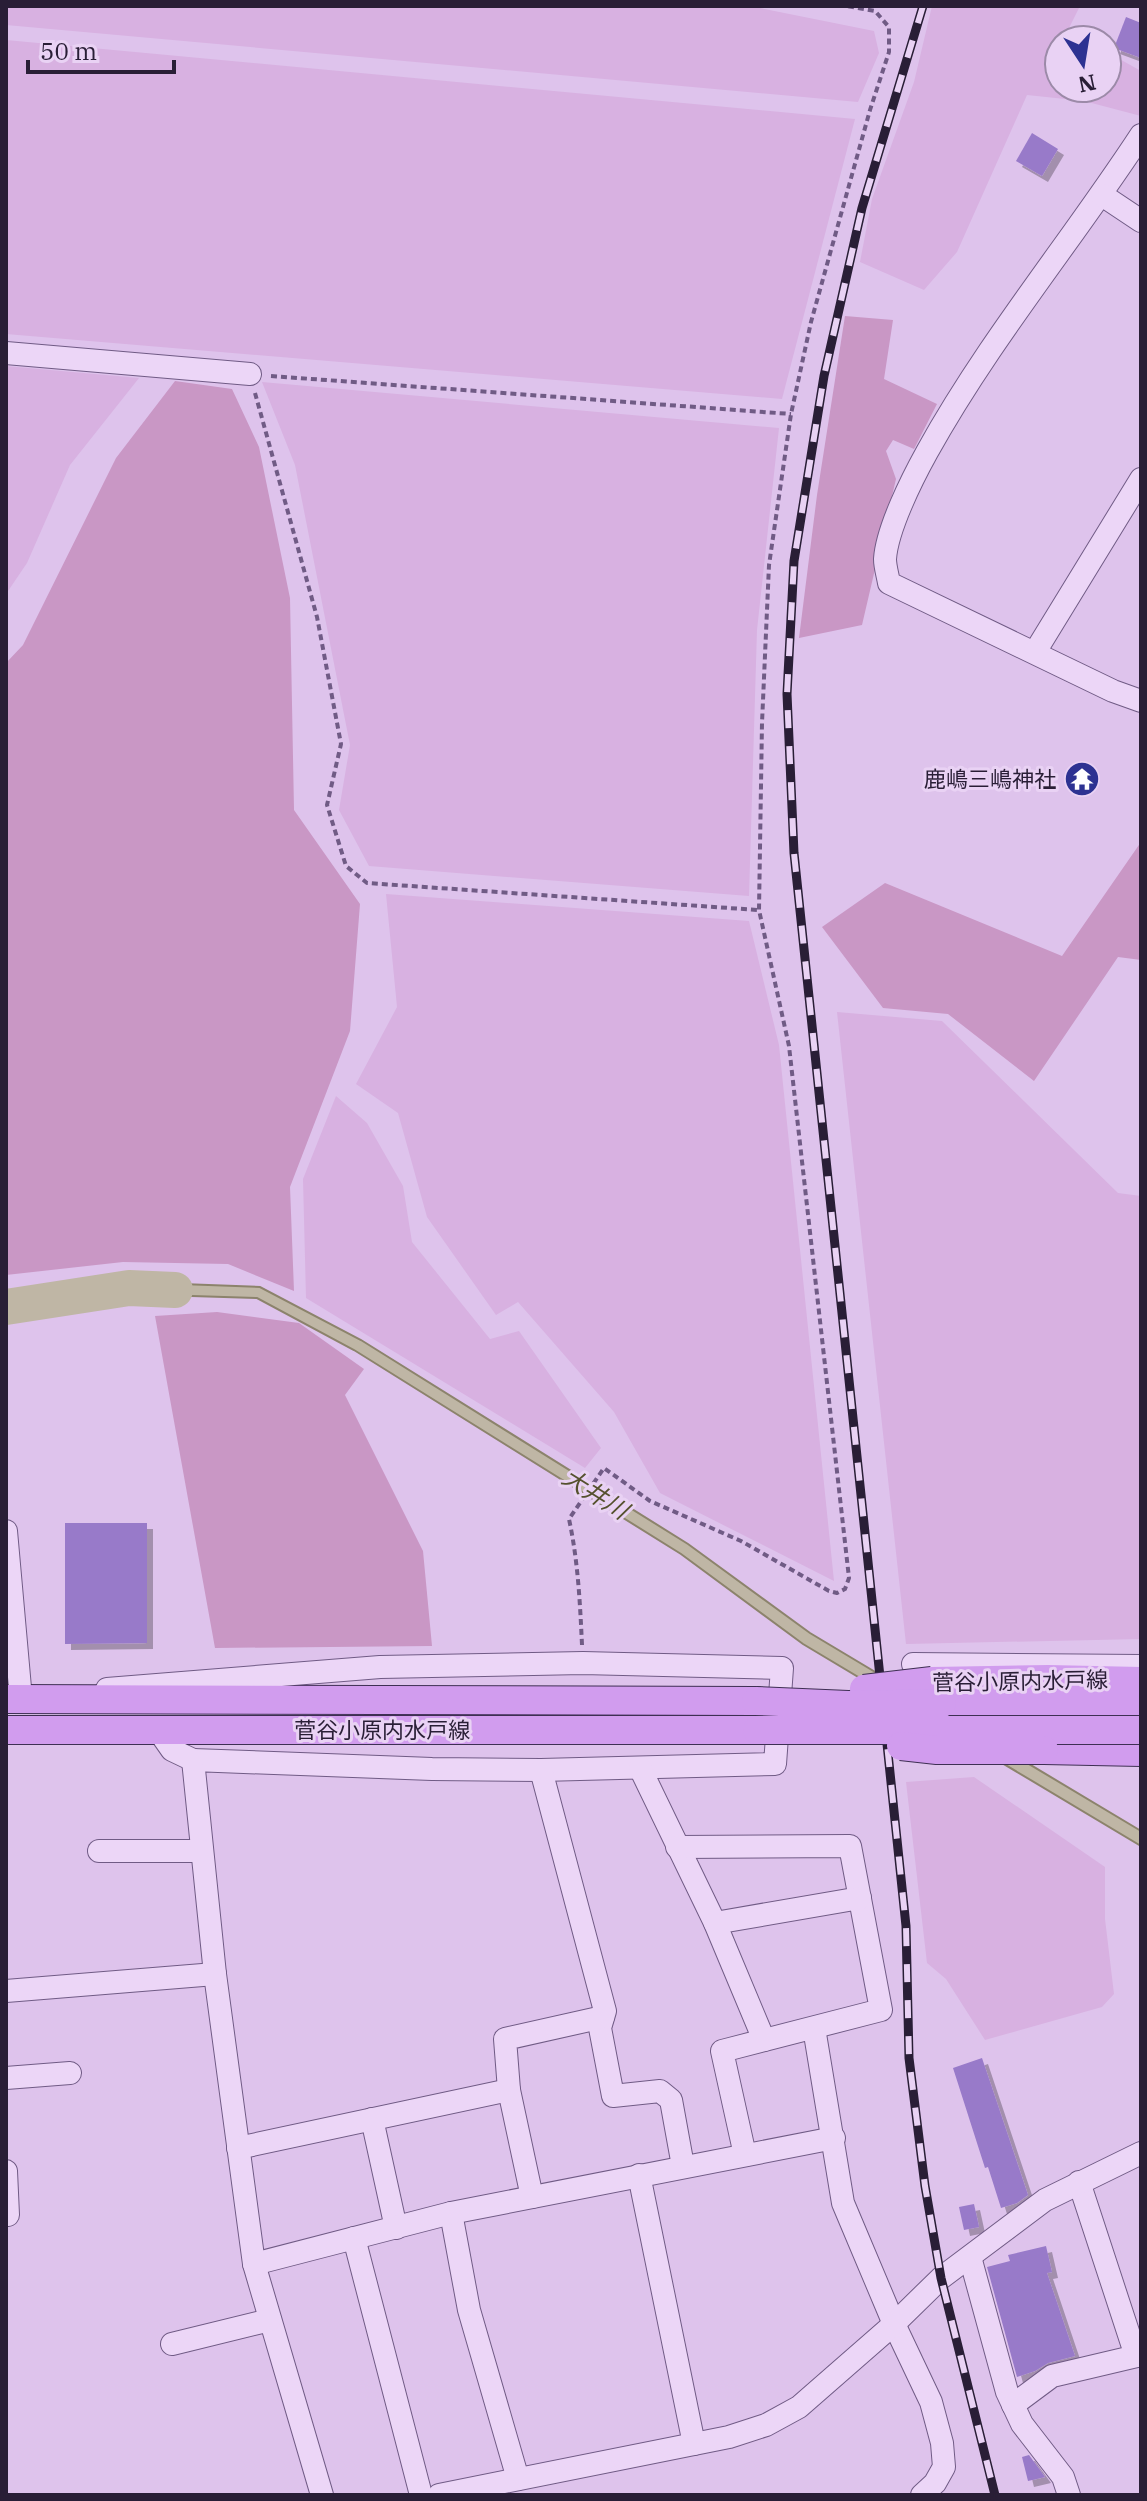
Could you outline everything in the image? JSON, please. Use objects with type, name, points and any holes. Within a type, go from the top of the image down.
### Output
[{"type":"main road","name":"菅谷小原内水戸線","points":[[756,1701],[932,1681],[1141,1681]]},
{"type":"main road","name":"菅谷小原内水戸線","points":[[14,1699],[756,1701],[848,1705],[1141,1703]]},
{"type":"main road","name":"菅谷小原内水戸線","points":[[6,1730],[1141,1730]]},
{"type":"main road","name":"菅谷小原内水戸線","points":[[757,1730],[937,1750],[1141,1752]]},
{"type":"street","points":[[1141,135],[1102,195],[996,339],[945,418],[914,475],[896,518],[885,560],[889,583],[1113,691],[1141,701]]},
{"type":"street","points":[[1102,195],[1141,221]]},
{"type":"street","points":[[6,353],[250,374]]},
{"type":"street","points":[[1035,652],[1140,483]]},
{"type":"street","points":[[6,1531],[14,1699]]},
{"type":"street","points":[[63,1699],[112,1687],[380,1667],[583,1663],[782,1668],[775,1764],[541,1770],[193,1760],[172,1750],[158,1730]]},
{"type":"street","points":[[913,1664],[1141,1666]]},
{"type":"street","points":[[193,1760],[215,1974],[254,2264],[322,2495]]},
{"type":"street","points":[[640,1768],[715,1923],[764,2040]]},
{"type":"street","points":[[541,1770],[605,2011],[600,2028],[613,2096],[660,2091],[671,2100],[683,2166]]},
{"type":"street","points":[[677,1847],[850,1846],[881,2010],[722,2051],[745,2155]]},
{"type":"street","points":[[99,1851],[202,1851]]},
{"type":"street","points":[[715,1923],[860,1898]]},
{"type":"street","points":[[6,1991],[215,1974]]},
{"type":"street","points":[[532,2197],[509,2090],[505,2039],[603,2017]]},
{"type":"street","points":[[814,2028],[843,2203],[931,2402],[942,2443],[944,2467],[935,2483],[922,2495]]},
{"type":"street","points":[[6,2078],[70,2073]]},
{"type":"street","points":[[238,2148],[509,2090]]},
{"type":"street","points":[[372,2119],[396,2228]]},
{"type":"street","points":[[254,2264],[451,2213],[834,2138]]},
{"type":"street","points":[[439,2495],[530,2484],[729,2437],[766,2425],[799,2407],[894,2324],[941,2278],[1045,2200],[1141,2153]]},
{"type":"street","points":[[6,2171],[8,2215]]},
{"type":"street","points":[[639,2175],[694,2444]]},
{"type":"street","points":[[1013,2405],[1052,2376],[1138,2356],[1079,2182]]},
{"type":"street","points":[[451,2213],[469,2310],[530,2484]]},
{"type":"street","points":[[354,2238],[421,2495]]},
{"type":"street","points":[[970,2257],[1007,2392],[1022,2424],[1063,2477],[1069,2495]]},
{"type":"street","points":[[172,2344],[270,2320]]},
{"type":"path","points":[[583,1663],[580,1589],[576,1548],[569,1519],[604,1468],[650,1501],[741,1541],[829,1591],[837,1593],[845,1589],[849,1578],[789,1046],[759,910],[762,723],[769,565],[791,414],[811,322],[889,52],[889,27],[875,11],[847,6]]},
{"type":"path","points":[[759,910],[367,883],[346,866],[327,805],[341,744],[317,617],[250,374],[791,414]]},
{"type":"shaded area","points":[[6,6],[750,6],[874,31],[879,53],[858,102],[6,25]]},
{"type":"shaded area","points":[[932,6],[1080,6],[1071,24],[1043,24],[1043,97],[1027,95],[957,252],[924,290],[860,262],[872,199],[914,82]]},
{"type":"shaded area","points":[[6,40],[855,119],[782,399],[6,334]]},
{"type":"shaded area","points":[[1123,61],[1141,71],[1141,116],[1095,104],[1123,104]]},
{"type":"shaded area","points":[[845,316],[893,320],[884,379],[937,404],[914,449],[893,440],[886,451],[896,479],[862,625],[799,638],[817,495]]},
{"type":"shaded area","points":[[6,366],[139,378],[70,465],[27,563],[6,594]]},
{"type":"shaded area","points":[[175,381],[232,389],[259,447],[290,598],[294,810],[360,904],[350,1031],[290,1187],[294,1291],[228,1264],[123,1262],[6,1275],[6,663],[23,645],[116,458]]},
{"type":"shaded area","points":[[262,382],[779,428],[757,630],[749,896],[369,866],[339,810],[350,745],[295,465]]},
{"type":"shaded area","points":[[1141,842],[1141,960],[1118,957],[1034,1081],[948,1014],[883,1008],[822,927],[885,883],[1062,956]]},
{"type":"shaded area","points":[[386,894],[749,921],[779,1045],[834,1581],[660,1493],[614,1412],[518,1302],[496,1315],[427,1217],[398,1113],[356,1084],[397,1007]]},
{"type":"shaded area","points":[[837,1012],[942,1021],[1118,1193],[1141,1196],[1141,1639],[906,1644]]},
{"type":"shaded area","points":[[336,1096],[367,1123],[403,1186],[412,1242],[490,1339],[519,1331],[601,1448],[585,1468],[306,1298],[303,1179]]},
{"type":"shaded area","points":[[217,1312],[299,1323],[364,1369],[345,1395],[423,1551],[432,1646],[215,1648],[155,1316]]},
{"type":"shaded area","points":[[974,1777],[1105,1867],[1105,1919],[1114,1994],[1102,2007],[985,2040],[946,1979],[927,1963],[906,1782]]},
{"type":"water","points":[[127,1282],[260,1287],[361,1340],[688,1544],[810,1633],[1141,1831],[1141,1846],[803,1644],[681,1554],[354,1350],[257,1298],[128,1294]]},
{"type":"building","points":[[1126,17],[1141,23],[1141,58],[1123,51]]},
{"type":"building","points":[[1032,133],[1058,149],[1042,176],[1016,161]]},
{"type":"building","points":[[65,1523],[147,1523],[147,1643],[65,1644]]},
{"type":"building","points":[[982,2058],[1028,2195],[1017,2203],[1001,2208],[953,2068]]},
{"type":"building","points":[[974,2204],[979,2227],[964,2230],[959,2207]]},
{"type":"building","points":[[1046,2246],[1052,2272],[1047,2273],[1075,2356],[1048,2363],[1017,2377],[987,2267],[1010,2261],[1008,2255]]},
{"type":"building","points":[[1029,2455],[1045,2477],[1028,2481],[1022,2457]]},
{"type":"waterway","name":"大井川","points":[[6,1307],[129,1288],[175,1290]]},
{"type":"railway","points":[[923,6],[862,208],[824,376],[794,561],[787,694],[794,853],[906,1926],[909,2058],[925,2186],[941,2278],[995,2495]]},
{"type":"place","name":"鹿嶋三嶋神社","points":[[1082,779]]}]
